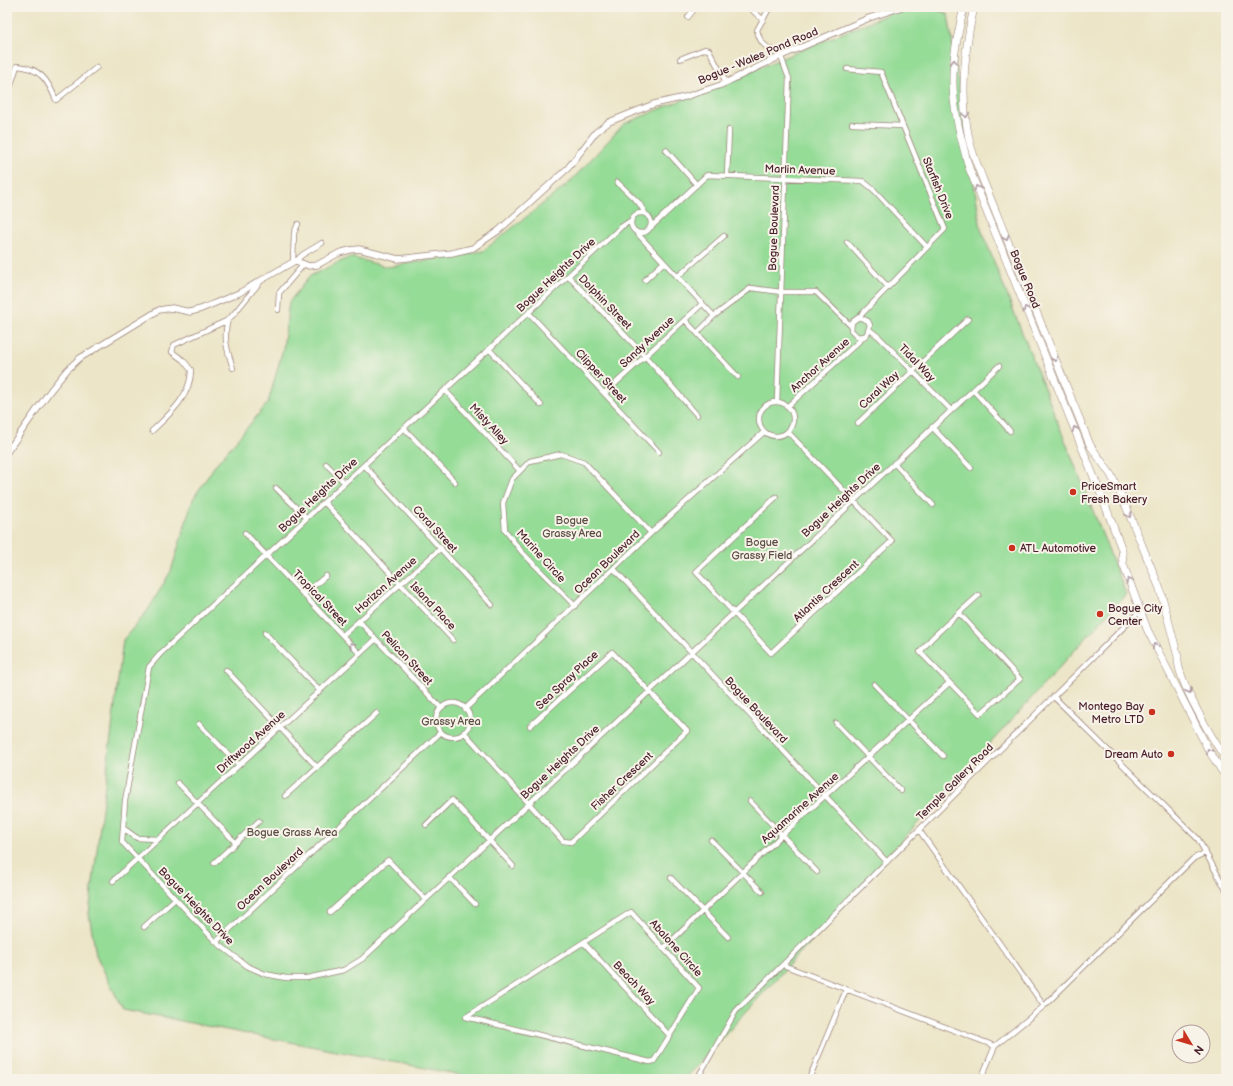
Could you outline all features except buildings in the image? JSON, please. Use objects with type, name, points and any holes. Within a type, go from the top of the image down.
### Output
[{"type":"main road","name":"Bogue Road","points":[[964,7],[954,55],[953,87],[960,132],[969,168],[1090,465],[1122,550],[1123,564],[1147,629],[1209,751],[1226,777]]},
{"type":"main road","name":"Bogue Road","points":[[974,8],[968,34],[965,62],[965,100],[970,139],[983,180],[1090,444],[1111,475],[1123,499],[1160,589],[1178,657],[1177,664],[1201,718],[1226,759]]},
{"type":"street","points":[[688,17],[696,7]]},
{"type":"street","points":[[749,7],[763,20]]},
{"type":"street","points":[[770,7],[757,30],[759,39],[764,46],[781,56]]},
{"type":"street","name":"Bogue - Wales Pond Road","points":[[295,262],[309,266],[317,265],[339,253],[360,249],[398,259],[452,253],[473,248],[498,231],[568,168],[596,132],[609,122],[629,112],[685,97],[726,82],[781,56],[869,18],[902,7]]},
{"type":"street","points":[[964,7],[974,8]]},
{"type":"street","points":[[680,59],[705,49],[709,50],[726,82]]},
{"type":"street","name":"Bogue Boulevard","points":[[777,402],[789,78],[781,56]]},
{"type":"street","points":[[7,91],[10,88],[17,66],[30,67],[48,82],[56,100],[97,67]]},
{"type":"street","name":"Starfish Drive","points":[[847,69],[881,72],[945,229],[859,317]]},
{"type":"street","points":[[852,124],[903,126]]},
{"type":"street","points":[[727,176],[729,130]]},
{"type":"street","points":[[666,150],[697,185]]},
{"type":"street","name":"Marlin Avenue","points":[[647,231],[707,175],[785,180],[863,181],[874,190],[927,247]]},
{"type":"street","points":[[617,182],[639,203],[650,218],[651,224],[643,241]]},
{"type":"street","points":[[638,213],[639,203]]},
{"type":"street","points":[[645,213],[638,213],[632,216],[630,222],[635,231],[664,264],[714,316]]},
{"type":"street","points":[[650,218],[661,219]]},
{"type":"street","name":"Bogue Heights Drive","points":[[630,222],[621,227],[569,277],[161,653],[149,667],[125,801],[122,842],[216,942],[247,966],[265,974],[286,978],[307,978],[329,975],[344,970],[362,959],[999,366]]},
{"type":"street","points":[[295,262],[294,233],[298,224]]},
{"type":"street","points":[[621,227],[635,231],[647,231]]},
{"type":"street","points":[[677,277],[724,236]]},
{"type":"street","points":[[847,242],[888,287]]},
{"type":"street","points":[[7,452],[50,391],[80,358],[159,310],[172,308],[190,312],[239,293],[295,262],[302,255],[322,243]]},
{"type":"street","points":[[278,310],[279,293],[304,264]]},
{"type":"street","points":[[645,280],[664,264]]},
{"type":"street","name":"Dolphin Street","points":[[569,277],[645,356],[697,415]]},
{"type":"street","points":[[152,431],[183,399],[189,384],[190,370],[183,360],[172,352],[174,345],[219,325],[228,319],[261,281]]},
{"type":"street","points":[[697,333],[714,316],[751,288],[781,292],[816,292],[851,326],[853,334],[863,336],[870,330],[868,321],[859,317],[854,320],[851,326]]},
{"type":"street","name":"Sandy Avenue","points":[[605,393],[702,304]]},
{"type":"street","name":"Clipper Street","points":[[529,313],[659,452]]},
{"type":"street","points":[[228,319],[225,338],[226,348],[233,368]]},
{"type":"street","name":"Coral Way","points":[[858,423],[968,319]]},
{"type":"street","points":[[685,320],[738,377]]},
{"type":"street","name":"Tidal Way","points":[[870,330],[879,337],[951,410]]},
{"type":"street","name":"Anchor Avenue","points":[[788,406],[863,336]]},
{"type":"street","points":[[489,350],[541,405]]},
{"type":"street","name":"Misty Alley","points":[[445,390],[520,470]]},
{"type":"street","points":[[973,390],[1010,431]]},
{"type":"street","points":[[777,402],[788,406],[794,416],[792,427],[788,432],[779,437],[773,437],[764,432],[759,421],[762,410],[771,403],[777,402]]},
{"type":"street","points":[[932,427],[971,468]]},
{"type":"street","points":[[404,428],[455,482]]},
{"type":"street","name":"Ocean Boulevard","points":[[465,709],[651,533],[764,432]]},
{"type":"street","points":[[788,432],[854,502]]},
{"type":"street","name":"Marine Circle","points":[[574,606],[522,551],[505,530],[503,503],[512,479],[520,470],[530,461],[561,454],[584,462],[651,533]]},
{"type":"street","points":[[894,463],[933,505]]},
{"type":"street","points":[[326,464],[345,483]]},
{"type":"street","name":"Coral Street","points":[[364,465],[492,605]]},
{"type":"street","points":[[276,488],[307,518]]},
{"type":"street","points":[[733,612],[696,572],[776,497]]},
{"type":"street","name":"Island Place","points":[[324,502],[453,640]]},
{"type":"street","name":"Atlantis Crescent","points":[[733,612],[770,652],[772,652],[892,542],[854,502]]},
{"type":"street","name":"Tropical Street","points":[[245,533],[344,635],[360,654]]},
{"type":"street","name":"Horizon Avenue","points":[[344,635],[441,548]]},
{"type":"street","name":"Bogue Boulevard","points":[[614,569],[754,722],[887,862]]},
{"type":"street","points":[[304,594],[326,576]]},
{"type":"street","points":[[959,614],[1020,679],[980,714],[920,652],[932,638],[979,595]]},
{"type":"street","name":"Temple Gallery Road","points":[[697,1079],[736,1011],[1140,611]]},
{"type":"street","name":"Pelican Street","points":[[359,621],[441,708]]},
{"type":"street","points":[[265,633],[320,691]]},
{"type":"street","name":"Driftwood Avenue","points":[[113,881],[376,639]]},
{"type":"street","name":"Sea Spray Place","points":[[530,726],[612,652],[650,691]]},
{"type":"street","points":[[226,670],[317,767]]},
{"type":"street","name":"Aquamarine Avenue","points":[[664,948],[783,834],[869,758],[949,683]]},
{"type":"street","points":[[874,684],[943,756]]},
{"type":"street","name":"Fisher Crescent","points":[[529,803],[563,841],[570,842],[687,731],[687,729],[650,691]]},
{"type":"street","points":[[1054,697],[1198,839],[1226,890]]},
{"type":"street","points":[[451,703],[465,709],[469,718],[467,728],[464,732],[460,735],[450,736],[441,732],[436,722],[438,712],[441,708],[451,703]]},
{"type":"street","points":[[285,796],[376,713]]},
{"type":"street","points":[[836,723],[901,791]]},
{"type":"street","points":[[199,724],[239,765]]},
{"type":"street","name":"Ocean Boulevard","points":[[216,942],[441,732]]},
{"type":"street","points":[[464,732],[529,803]]},
{"type":"street","points":[[178,783],[236,842]]},
{"type":"street","points":[[426,825],[452,800],[513,866]]},
{"type":"street","points":[[750,801],[783,834],[817,872]]},
{"type":"street","points":[[214,863],[259,821]]},
{"type":"street","points":[[123,828],[137,838],[157,839]]},
{"type":"street","points":[[919,830],[1044,1006]]},
{"type":"street","points":[[711,840],[762,892]]},
{"type":"street","points":[[981,1079],[996,1046],[1044,1006],[1188,863],[1194,858],[1205,853]]},
{"type":"street","points":[[330,912],[388,860],[425,899]]},
{"type":"street","points":[[449,877],[475,904]]},
{"type":"street","points":[[671,878],[728,937]]},
{"type":"street","points":[[144,927],[175,898]]},
{"type":"street","name":"Abalone Circle","points":[[631,912],[664,948],[699,988],[654,1061],[650,1062],[466,1017],[631,912]]},
{"type":"street","name":"Beach Way","points":[[584,943],[670,1036]]},
{"type":"street","points":[[783,965],[996,1046]]},
{"type":"street","points":[[809,1079],[846,990]]},
{"type":"green space","points":[[905,7],[929,7],[948,14],[981,229],[1126,594],[685,1079],[482,1079],[123,1010],[96,955],[89,914],[123,640],[148,610],[171,571],[193,499],[216,464],[268,403],[283,349],[289,302],[310,276],[350,257],[388,267],[483,251],[568,184],[624,124]]},
{"type":"place","name":"PriceSmart Fresh Bakery","points":[[1073,492]]},
{"type":"place","name":"ATL Automotive","points":[[1012,548]]},
{"type":"place","name":"Bogue City Center","points":[[1100,614]]},
{"type":"place","name":"Montego Bay Metro LTD","points":[[1152,712]]},
{"type":"place","name":"Dream Auto","points":[[1171,754]]},
{"type":"park label","name":"Bogue Grassy Area","points":[[572,526]]},
{"type":"park label","name":"Bogue Grassy Field","points":[[762,548]]},
{"type":"park label","name":"Grassy Area","points":[[451,721]]},
{"type":"park label","name":"Bogue Grass Area","points":[[292,832]]}]
